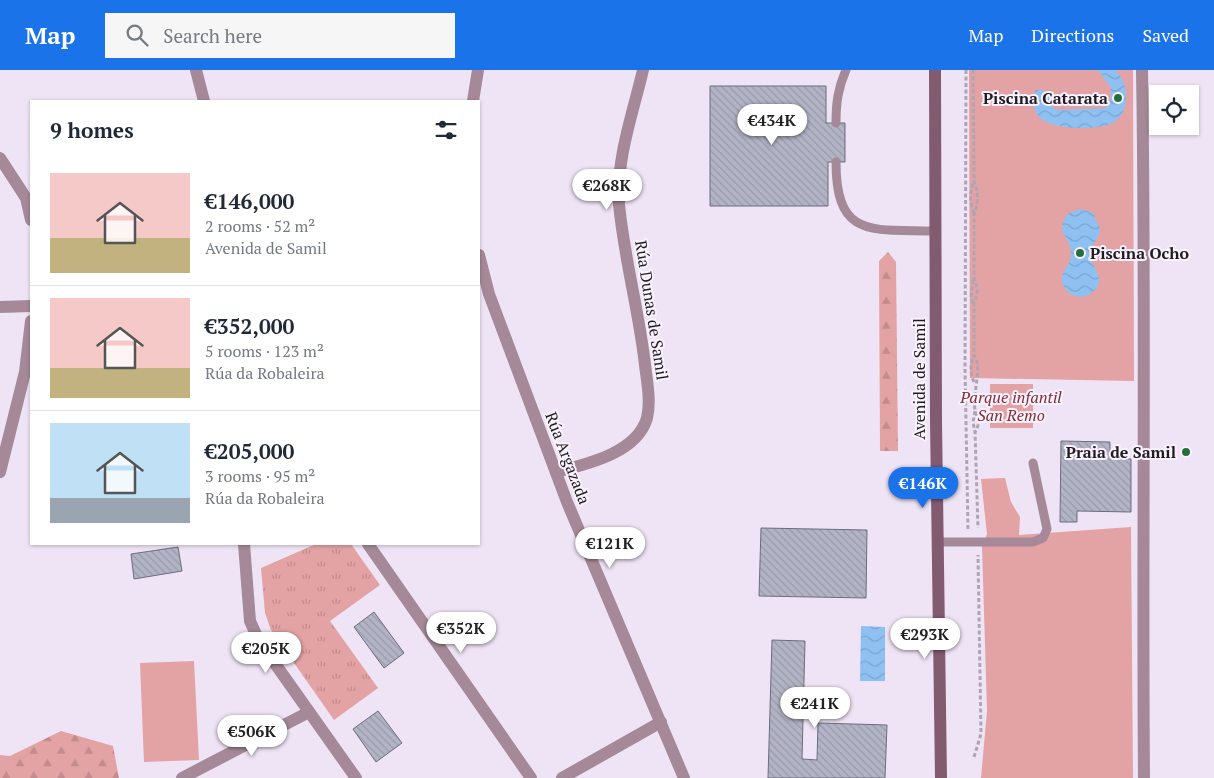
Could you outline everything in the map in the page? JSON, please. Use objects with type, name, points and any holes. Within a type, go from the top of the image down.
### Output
[{"type":"street","points":[[196,70],[204,100]]},
{"type":"street","points":[[473,100],[478,70]]},
{"type":"street","name":"Rúa Dunas de Samil","points":[[556,472],[609,455],[635,439],[646,419],[649,397],[645,362],[619,204],[622,158],[643,70]]},
{"type":"street","name":"Avenida de Samil","points":[[935,70],[941,778]]},
{"type":"street","points":[[1142,70],[1145,266],[1142,548],[1144,778]]},
{"type":"street","points":[[0,158],[26,198],[30,216]]},
{"type":"street","name":"Rúa Argazada","points":[[480,259],[489,294],[556,472],[586,548],[684,778]]},
{"type":"street","points":[[0,307],[30,306]]},
{"type":"street","points":[[0,472],[25,372],[30,330]]},
{"type":"street","points":[[244,545],[250,621],[259,641],[356,778]]},
{"type":"street","points":[[369,545],[531,778]]},
{"type":"street","points":[[182,778],[309,712]]},
{"type":"street","points":[[562,778],[661,722]]},
{"type":"lane","points":[[836,123],[836,101],[846,70]]},
{"type":"lane","points":[[836,162],[837,194],[843,210],[853,221],[868,228],[935,231]]},
{"type":"lane","points":[[938,542],[1033,542],[1043,538],[1047,529],[1032,463]]},
{"type":"path","points":[[966,70],[966,422],[968,533]]},
{"type":"path","points":[[973,70],[974,182],[972,186],[971,207],[974,214],[974,279],[972,292],[974,303],[974,355],[972,376],[975,411],[973,422],[976,432],[978,535],[973,542],[978,557],[981,734],[974,757]]},
{"type":"path","points":[[974,279],[977,284],[974,303]]},
{"type":"path","points":[[966,292],[972,292]]},
{"type":"path","points":[[975,411],[978,416],[976,432]]},
{"type":"path","points":[[966,422],[973,422]]},
{"type":"green space","points":[[969,70],[1133,70],[1134,381],[970,378]]},
{"type":"green space","points":[[888,252],[896,262],[898,451],[880,451],[879,261]]},
{"type":"green space","name":"Parque infantil San Remo","points":[[990,384],[1033,384],[1033,428],[990,428]]},
{"type":"green space","points":[[1005,478],[1011,502],[1020,517],[1019,535],[1131,527],[1133,778],[981,778],[987,711],[982,546],[987,534],[981,479]]},
{"type":"green space","points":[[314,545],[352,545],[380,585],[330,621],[378,688],[334,720],[271,630],[265,613],[261,568]]},
{"type":"green space","points":[[194,661],[199,760],[144,762],[140,663]]},
{"type":"green space","points":[[61,731],[113,746],[119,778],[0,778],[0,755],[10,756]]},
{"type":"water","name":"Piscina Catarata","points":[[1098,70],[1115,70],[1124,82],[1126,102],[1121,116],[1115,121],[1105,126],[1072,128],[1050,123],[1041,119],[1036,113],[1034,105],[1035,90],[1050,91],[1052,107],[1058,110],[1105,108],[1110,104],[1111,88]]},
{"type":"water","name":"Piscina Ocho","points":[[1081,209],[1093,213],[1100,229],[1098,237],[1089,251],[1099,284],[1090,294],[1080,297],[1070,294],[1062,281],[1062,276],[1071,258],[1071,252],[1062,225],[1069,213]]},
{"type":"water","points":[[861,626],[885,627],[885,681],[860,681]]},
{"type":"building","points":[[710,86],[826,86],[826,123],[845,123],[845,162],[828,162],[828,206],[710,206]]},
{"type":"building","points":[[1061,441],[1110,442],[1110,458],[1131,459],[1131,512],[1077,511],[1077,522],[1060,522]]},
{"type":"building","points":[[761,528],[867,530],[866,598],[759,596]]},
{"type":"building","points":[[178,547],[182,571],[134,579],[131,554]]},
{"type":"building","points":[[374,612],[404,653],[384,668],[354,627]]},
{"type":"building","points":[[772,640],[805,641],[802,759],[817,760],[818,723],[887,725],[885,778],[768,778]]},
{"type":"building","points":[[378,711],[402,743],[376,762],[353,729]]},
{"type":"place","name":"Piscina Catarata","points":[[1118,98]]},
{"type":"place","name":"Piscina Ocho","points":[[1080,253]]},
{"type":"place","name":"Praia de Samil","points":[[1186,452]]}]
